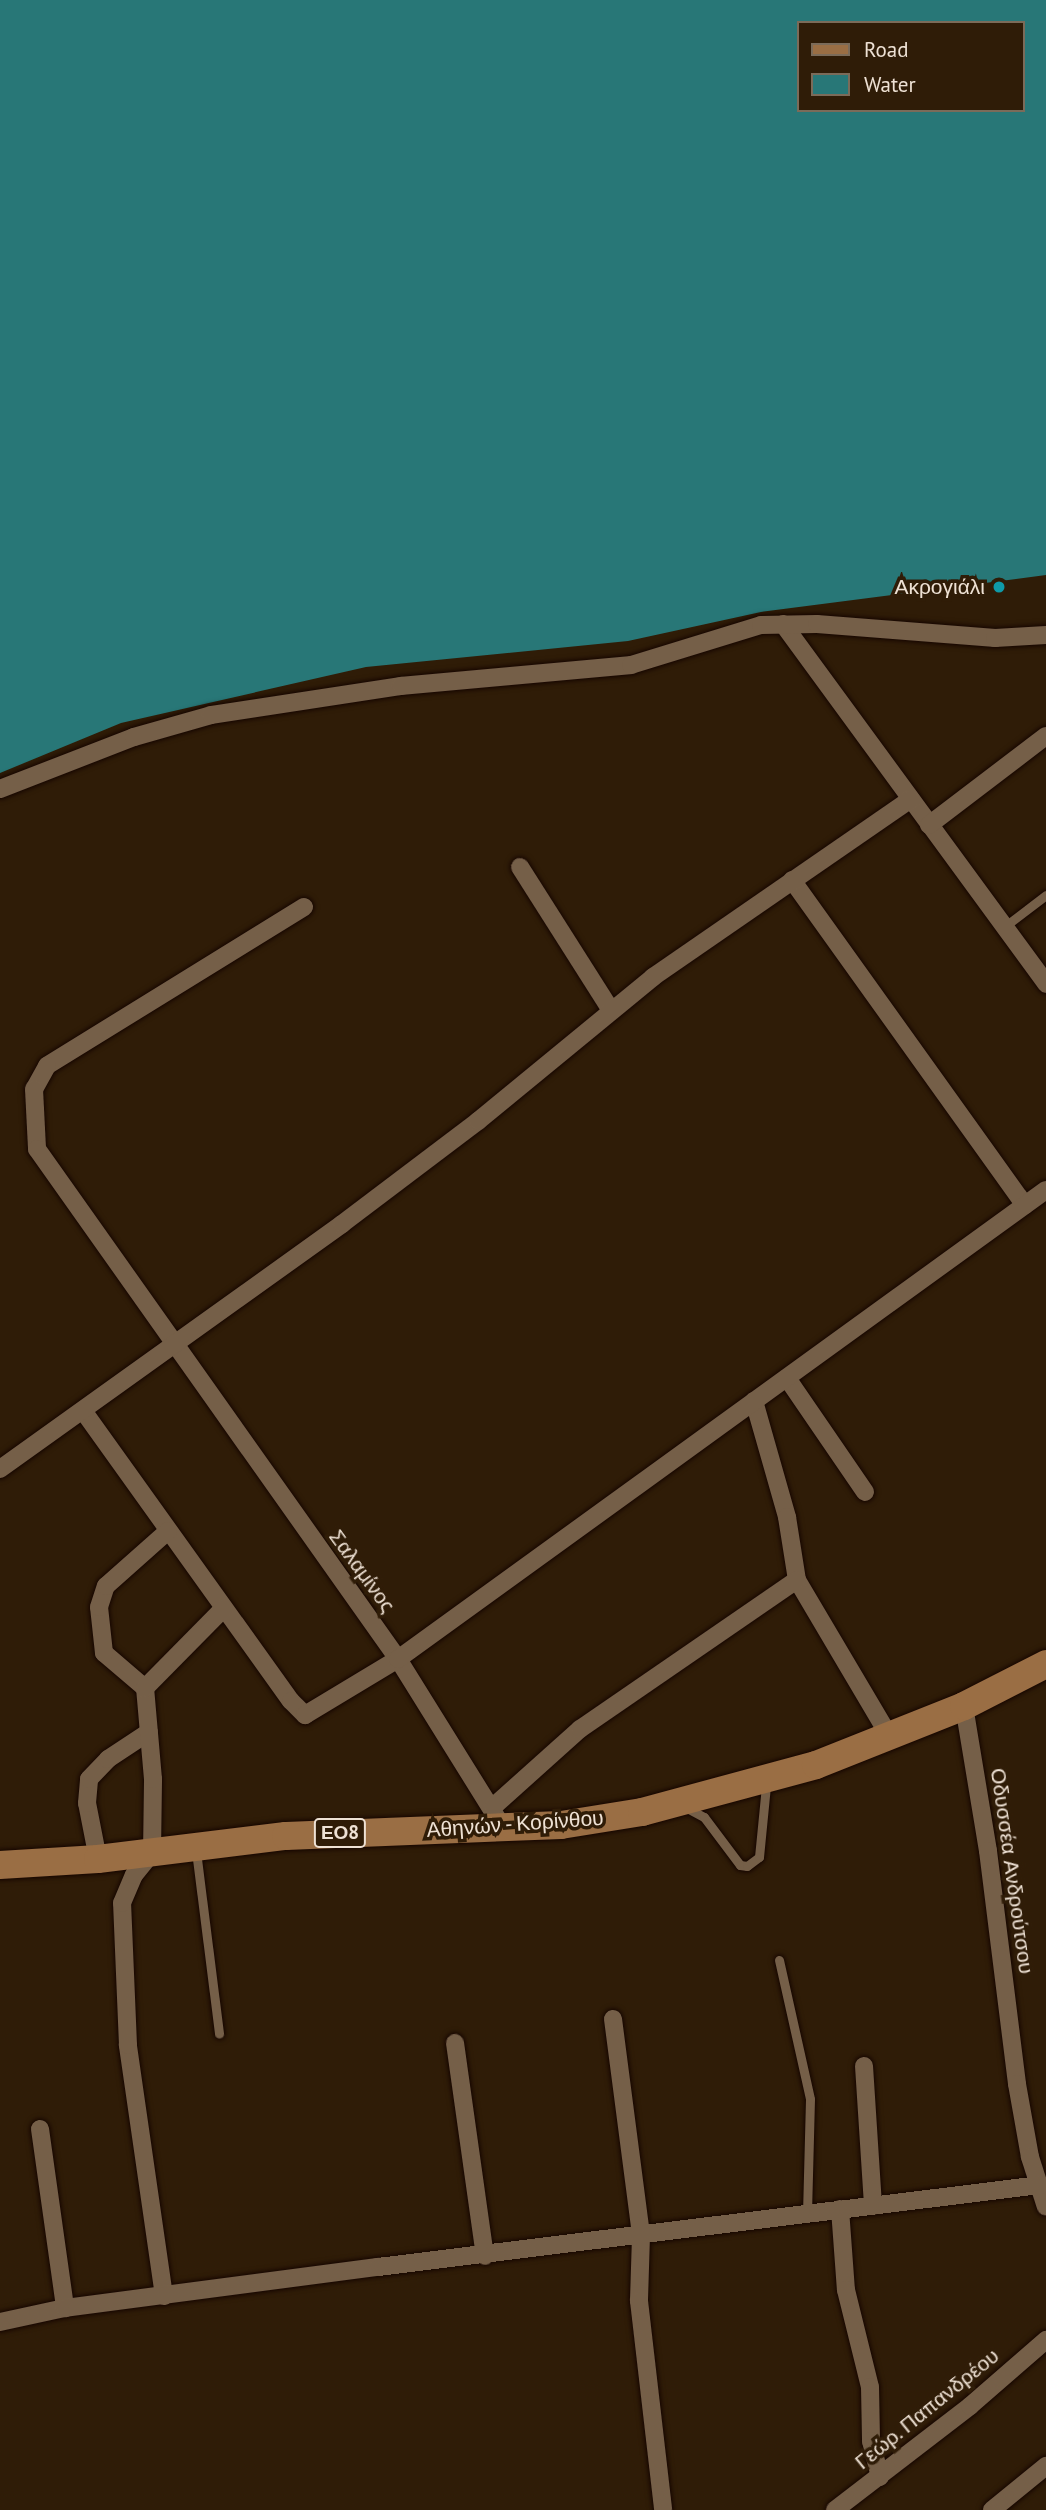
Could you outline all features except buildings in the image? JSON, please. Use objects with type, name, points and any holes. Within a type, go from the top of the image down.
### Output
[{"type":"main road","name":"Αθηνών - Κορίνθου","points":[[0,1866],[98,1859],[195,1846],[498,1817],[561,1825],[681,1804],[768,1780],[890,1737],[964,1706],[1046,1664]]},
{"type":"street","points":[[783,624],[1046,984]]},
{"type":"street","points":[[0,789],[134,737],[211,715],[401,686],[631,664],[740,629],[783,624],[995,638],[1046,635]]},
{"type":"street","points":[[929,825],[1046,736]]},
{"type":"street","points":[[0,1469],[175,1346],[478,1121],[610,1009],[911,799]]},
{"type":"street","points":[[520,867],[610,1009]]},
{"type":"street","points":[[792,880],[1025,1205]]},
{"type":"street","name":"Σαλαμίνος","points":[[303,907],[47,1066],[34,1089],[37,1149],[398,1659],[498,1817]]},
{"type":"street","points":[[84,1412],[224,1608],[305,1715],[398,1659],[1046,1190]]},
{"type":"street","points":[[786,1378],[865,1492]]},
{"type":"street","points":[[754,1401],[787,1517],[797,1580],[890,1737]]},
{"type":"street","points":[[163,2296],[128,2045],[122,1948],[127,1887],[152,1853],[149,1732],[145,1688],[104,1653],[99,1607],[106,1586],[168,1531]]},
{"type":"street","points":[[498,1817],[580,1729],[797,1580]]},
{"type":"street","points":[[145,1688],[224,1608]]},
{"type":"street","name":"Οδυσσέα Ανδρούτσου","points":[[964,1706],[988,1852],[1017,2084],[1046,2207]]},
{"type":"street","points":[[98,1859],[88,1802],[89,1779],[108,1759],[149,1732]]},
{"type":"street","points":[[613,2019],[641,2236],[639,2301],[663,2510]]},
{"type":"street","points":[[455,2043],[485,2256]]},
{"type":"street","points":[[864,2066],[873,2206]]},
{"type":"street","points":[[40,2129],[65,2308]]},
{"type":"street","points":[[0,2322],[65,2308],[641,2236],[807,2212],[1040,2185]]},
{"type":"street","points":[[840,2209],[846,2290],[870,2387],[871,2441],[880,2477]]},
{"type":"street","name":"Γεώρ. Παπανδρέου","points":[[835,2510],[880,2477],[1046,2340]]},
{"type":"street","points":[[992,2510],[1046,2466]]},
{"type":"lane","points":[[1004,927],[1046,895]]},
{"type":"lane","points":[[681,1804],[704,1817],[740,1865],[747,1866],[759,1857],[768,1780]]},
{"type":"lane","points":[[195,1846],[219,2034]]},
{"type":"lane","points":[[779,1960],[810,2099],[807,2212]]},
{"type":"water","points":[[0,0],[1046,0],[1046,575],[761,612],[628,641],[366,667],[121,723],[0,773]]},
{"type":"place","name":"Ακρογιάλι","points":[[999,587]]}]
